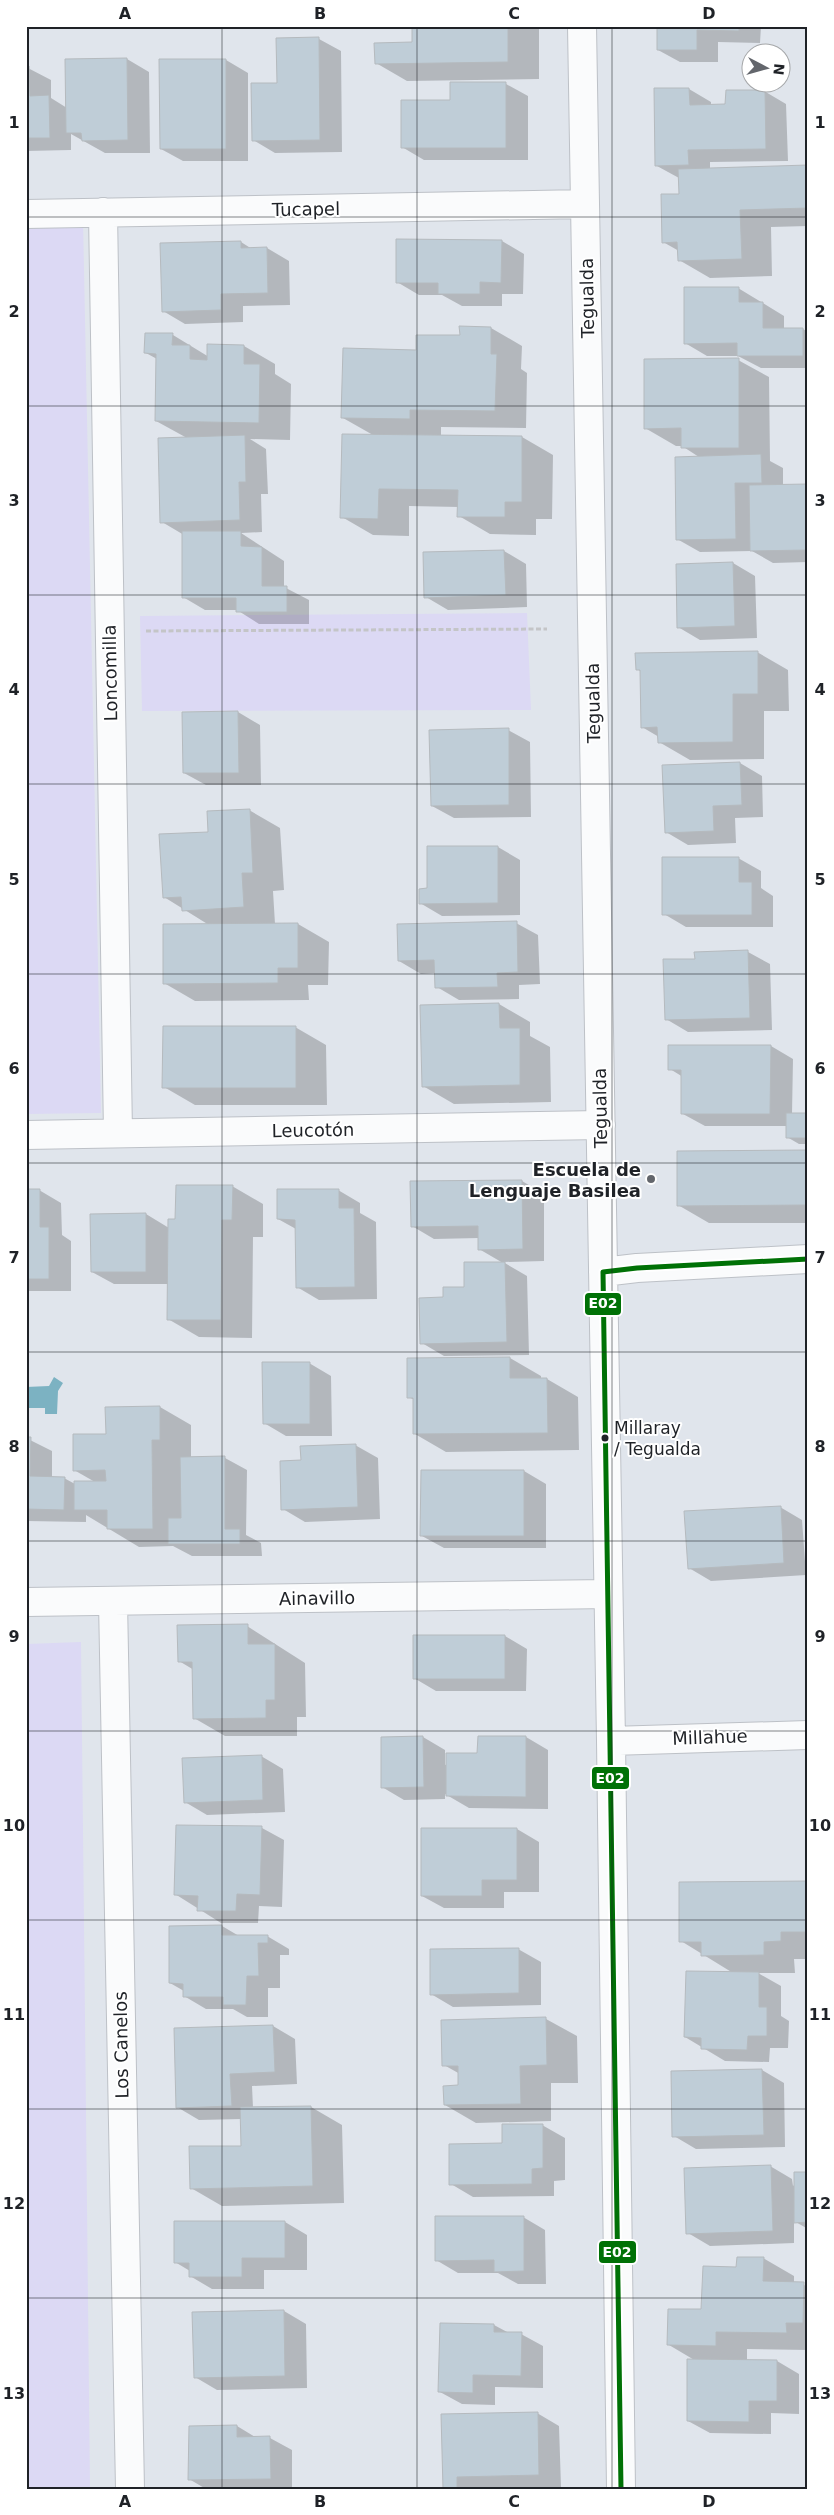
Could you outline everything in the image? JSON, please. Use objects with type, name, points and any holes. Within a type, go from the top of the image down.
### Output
[{"type":"street","name":"Tegualda","points":[[582,26],[611,1741],[621,2489]]},
{"type":"street","name":"Tucapel","points":[[26,214],[585,204]]},
{"type":"street","name":"Loncomilla","points":[[102,212],[118,1133]]},
{"type":"street","name":"Leucotón","points":[[26,1135],[601,1125]]},
{"type":"street","points":[[603,1272],[638,1268],[808,1259]]},
{"type":"street","name":"Ainavillo","points":[[26,1602],[608,1594]]},
{"type":"street","name":"Los Canelos","points":[[113,1601],[130,2489]]},
{"type":"street","name":"Millahue","points":[[611,1741],[808,1735]]},
{"type":"path","points":[[109,632],[547,629]]},
{"type":"shaded area","points":[[83,220],[101,1113],[26,1114],[26,221]]},
{"type":"shaded area","points":[[527,613],[531,710],[142,711],[140,616]]},
{"type":"shaded area","points":[[81,1642],[90,2489],[26,2489],[26,1644]]},
{"type":"water","points":[[54,1377],[63,1383],[58,1391],[57,1414],[45,1414],[45,1408],[26,1408],[26,1387],[49,1386]]},
{"type":"building","points":[[412,26],[508,26],[508,62],[375,64],[374,43],[412,42]]},
{"type":"building","points":[[657,26],[739,26],[739,31],[697,30],[697,50],[657,50]]},
{"type":"building","points":[[319,37],[320,140],[252,141],[251,83],[277,83],[276,38]]},
{"type":"building","points":[[127,58],[128,140],[82,141],[81,133],[66,133],[65,59]]},
{"type":"building","points":[[159,59],[226,59],[226,149],[160,149]]},
{"type":"building","points":[[26,66],[29,66],[30,96],[49,95],[50,138],[26,138]]},
{"type":"building","points":[[450,82],[506,82],[506,148],[401,148],[401,100],[450,100]]},
{"type":"building","points":[[654,88],[689,88],[690,105],[725,104],[726,90],[765,92],[766,149],[688,150],[689,165],[655,166]]},
{"type":"building","points":[[808,165],[808,208],[740,210],[742,259],[678,261],[677,242],[662,243],[661,194],[679,194],[678,169]]},
{"type":"building","points":[[396,239],[502,240],[501,283],[480,282],[480,294],[438,294],[438,283],[396,283]]},
{"type":"building","points":[[241,241],[241,248],[267,247],[268,293],[221,294],[221,310],[162,312],[160,243]]},
{"type":"building","points":[[684,287],[739,287],[739,302],[763,302],[763,328],[803,328],[803,356],[737,356],[737,343],[684,344]]},
{"type":"building","points":[[459,326],[491,327],[491,354],[497,354],[495,411],[410,410],[410,419],[341,418],[343,348],[416,350],[416,335],[460,335]]},
{"type":"building","points":[[145,333],[173,333],[172,345],[190,345],[190,359],[207,360],[207,344],[244,345],[244,364],[260,364],[259,423],[155,421],[156,354],[144,353]]},
{"type":"building","points":[[739,358],[739,448],[681,448],[681,428],[644,429],[644,359]]},
{"type":"building","points":[[342,434],[522,436],[522,502],[505,502],[505,517],[457,517],[458,490],[379,489],[378,519],[340,518]]},
{"type":"building","points":[[245,435],[246,482],[239,482],[240,520],[160,523],[158,438]]},
{"type":"building","points":[[761,454],[762,483],[735,483],[736,539],[676,540],[675,457]]},
{"type":"building","points":[[808,484],[808,550],[750,551],[749,485]]},
{"type":"building","points":[[182,531],[241,531],[241,546],[262,547],[262,586],[287,586],[287,612],[236,612],[236,598],[182,598]]},
{"type":"building","points":[[504,550],[506,595],[424,598],[423,552]]},
{"type":"building","points":[[733,562],[735,626],[677,628],[676,564]]},
{"type":"building","points":[[758,651],[758,694],[733,694],[733,742],[658,743],[657,727],[641,728],[640,670],[636,670],[635,653]]},
{"type":"building","points":[[238,711],[239,773],[183,773],[182,712]]},
{"type":"building","points":[[509,728],[509,805],[431,806],[429,730]]},
{"type":"building","points":[[740,762],[742,805],[713,806],[714,831],[665,833],[662,765]]},
{"type":"building","points":[[250,809],[253,873],[242,873],[244,907],[182,911],[181,897],[163,898],[159,834],[208,832],[207,811]]},
{"type":"building","points":[[427,846],[498,846],[498,903],[419,904],[419,889],[427,888]]},
{"type":"building","points":[[662,857],[739,857],[739,882],[752,882],[752,915],[662,915]]},
{"type":"building","points":[[517,921],[518,972],[497,973],[498,987],[435,988],[434,960],[398,961],[397,924]]},
{"type":"building","points":[[298,923],[298,968],[278,968],[278,983],[163,984],[163,924]]},
{"type":"building","points":[[748,950],[750,1018],[665,1020],[663,959],[695,959],[694,952]]},
{"type":"building","points":[[499,1003],[500,1028],[520,1028],[520,1085],[422,1087],[420,1005]]},
{"type":"building","points":[[163,1026],[296,1026],[296,1088],[162,1088]]},
{"type":"building","points":[[668,1045],[771,1045],[770,1114],[681,1114],[681,1070],[668,1070]]},
{"type":"building","points":[[786,1113],[808,1113],[808,1138],[786,1138]]},
{"type":"building","points":[[808,1150],[808,1205],[677,1206],[677,1151]]},
{"type":"building","points":[[522,1180],[523,1249],[478,1250],[478,1226],[411,1227],[410,1181]]},
{"type":"building","points":[[176,1185],[233,1185],[232,1220],[222,1220],[221,1320],[167,1320],[168,1219],[175,1219]]},
{"type":"building","points":[[26,1189],[40,1189],[40,1227],[49,1227],[49,1279],[26,1279]]},
{"type":"building","points":[[277,1189],[339,1189],[339,1208],[354,1208],[355,1287],[296,1288],[295,1220],[277,1219]]},
{"type":"building","points":[[146,1213],[146,1272],[91,1272],[90,1214]]},
{"type":"building","points":[[464,1262],[505,1262],[507,1342],[420,1344],[419,1298],[443,1297],[443,1287],[464,1287]]},
{"type":"building","points":[[510,1357],[510,1378],[547,1378],[548,1433],[413,1434],[413,1398],[407,1398],[407,1358]]},
{"type":"building","points":[[262,1362],[310,1362],[310,1424],[263,1424]]},
{"type":"building","points":[[160,1406],[160,1440],[152,1440],[153,1529],[107,1529],[107,1510],[74,1510],[74,1481],[106,1481],[105,1470],[73,1471],[73,1434],[106,1434],[105,1407]]},
{"type":"building","points":[[26,1437],[31,1437],[30,1476],[65,1477],[64,1510],[26,1509]]},
{"type":"building","points":[[356,1444],[358,1507],[281,1510],[280,1461],[301,1460],[300,1446]]},
{"type":"building","points":[[225,1456],[225,1529],[240,1529],[240,1544],[168,1544],[168,1518],[181,1518],[180,1457]]},
{"type":"building","points":[[421,1470],[524,1470],[524,1536],[420,1536]]},
{"type":"building","points":[[781,1506],[784,1563],[688,1569],[684,1511]]},
{"type":"building","points":[[248,1624],[248,1644],[275,1644],[275,1700],[266,1700],[266,1718],[193,1719],[192,1662],[178,1662],[177,1625]]},
{"type":"building","points":[[413,1635],[505,1635],[505,1679],[413,1679]]},
{"type":"building","points":[[423,1736],[424,1787],[381,1788],[381,1737]]},
{"type":"building","points":[[478,1736],[526,1736],[526,1797],[446,1796],[446,1753],[477,1753]]},
{"type":"building","points":[[262,1755],[263,1800],[184,1803],[182,1758]]},
{"type":"building","points":[[176,1825],[262,1826],[260,1895],[237,1894],[236,1911],[197,1911],[198,1896],[174,1895]]},
{"type":"building","points":[[421,1828],[517,1828],[517,1880],[482,1880],[482,1896],[421,1896]]},
{"type":"building","points":[[808,1881],[808,1932],[781,1932],[781,1941],[764,1942],[764,1955],[701,1956],[701,1942],[679,1942],[679,1882]]},
{"type":"building","points":[[222,1925],[222,1935],[268,1935],[268,1943],[258,1943],[259,1976],[247,1976],[246,2005],[223,2005],[223,1997],[183,1997],[183,1984],[169,1983],[169,1926]]},
{"type":"building","points":[[519,1948],[519,1993],[430,1995],[430,1949]]},
{"type":"building","points":[[686,1971],[759,1972],[759,2007],[767,2007],[767,2036],[748,2036],[747,2050],[701,2049],[701,2038],[684,2037]]},
{"type":"building","points":[[546,2017],[547,2065],[520,2066],[521,2104],[444,2105],[443,2086],[458,2085],[458,2066],[442,2066],[441,2020]]},
{"type":"building","points":[[273,2025],[275,2072],[230,2074],[232,2106],[176,2108],[174,2028]]},
{"type":"building","points":[[762,2069],[764,2135],[672,2137],[671,2071]]},
{"type":"building","points":[[311,2106],[313,2186],[190,2189],[189,2146],[241,2146],[240,2107]]},
{"type":"building","points":[[502,2124],[543,2124],[543,2168],[532,2169],[532,2184],[449,2185],[449,2144],[502,2143]]},
{"type":"building","points":[[771,2165],[773,2231],[686,2234],[684,2168]]},
{"type":"building","points":[[794,2172],[808,2172],[808,2222],[794,2223]]},
{"type":"building","points":[[435,2216],[524,2216],[524,2271],[494,2272],[494,2260],[435,2261]]},
{"type":"building","points":[[174,2221],[285,2221],[285,2258],[242,2258],[242,2277],[189,2277],[189,2263],[174,2263]]},
{"type":"building","points":[[737,2257],[764,2257],[763,2281],[804,2282],[803,2323],[786,2323],[787,2333],[716,2332],[716,2346],[667,2345],[668,2309],[701,2309],[703,2266],[736,2267]]},
{"type":"building","points":[[284,2310],[285,2376],[194,2378],[192,2312]]},
{"type":"building","points":[[440,2323],[494,2324],[494,2332],[522,2332],[521,2376],[473,2375],[473,2393],[438,2392]]},
{"type":"building","points":[[687,2359],[777,2360],[777,2401],[749,2401],[749,2422],[687,2421]]},
{"type":"building","points":[[538,2412],[539,2475],[457,2477],[457,2489],[443,2489],[441,2414]]},
{"type":"building","points":[[237,2425],[237,2437],[270,2436],[271,2479],[188,2480],[189,2426]]},
{"type":"transit line","name":"E02","points":[[621,2489],[603,1272],[637,1268],[808,1259]]},
{"type":"place","name":"Escuela de Lenguaje Basilea","points":[[651,1179]]},
{"type":"place","name":"Millaray / Tegualda","points":[[605,1438]]}]
